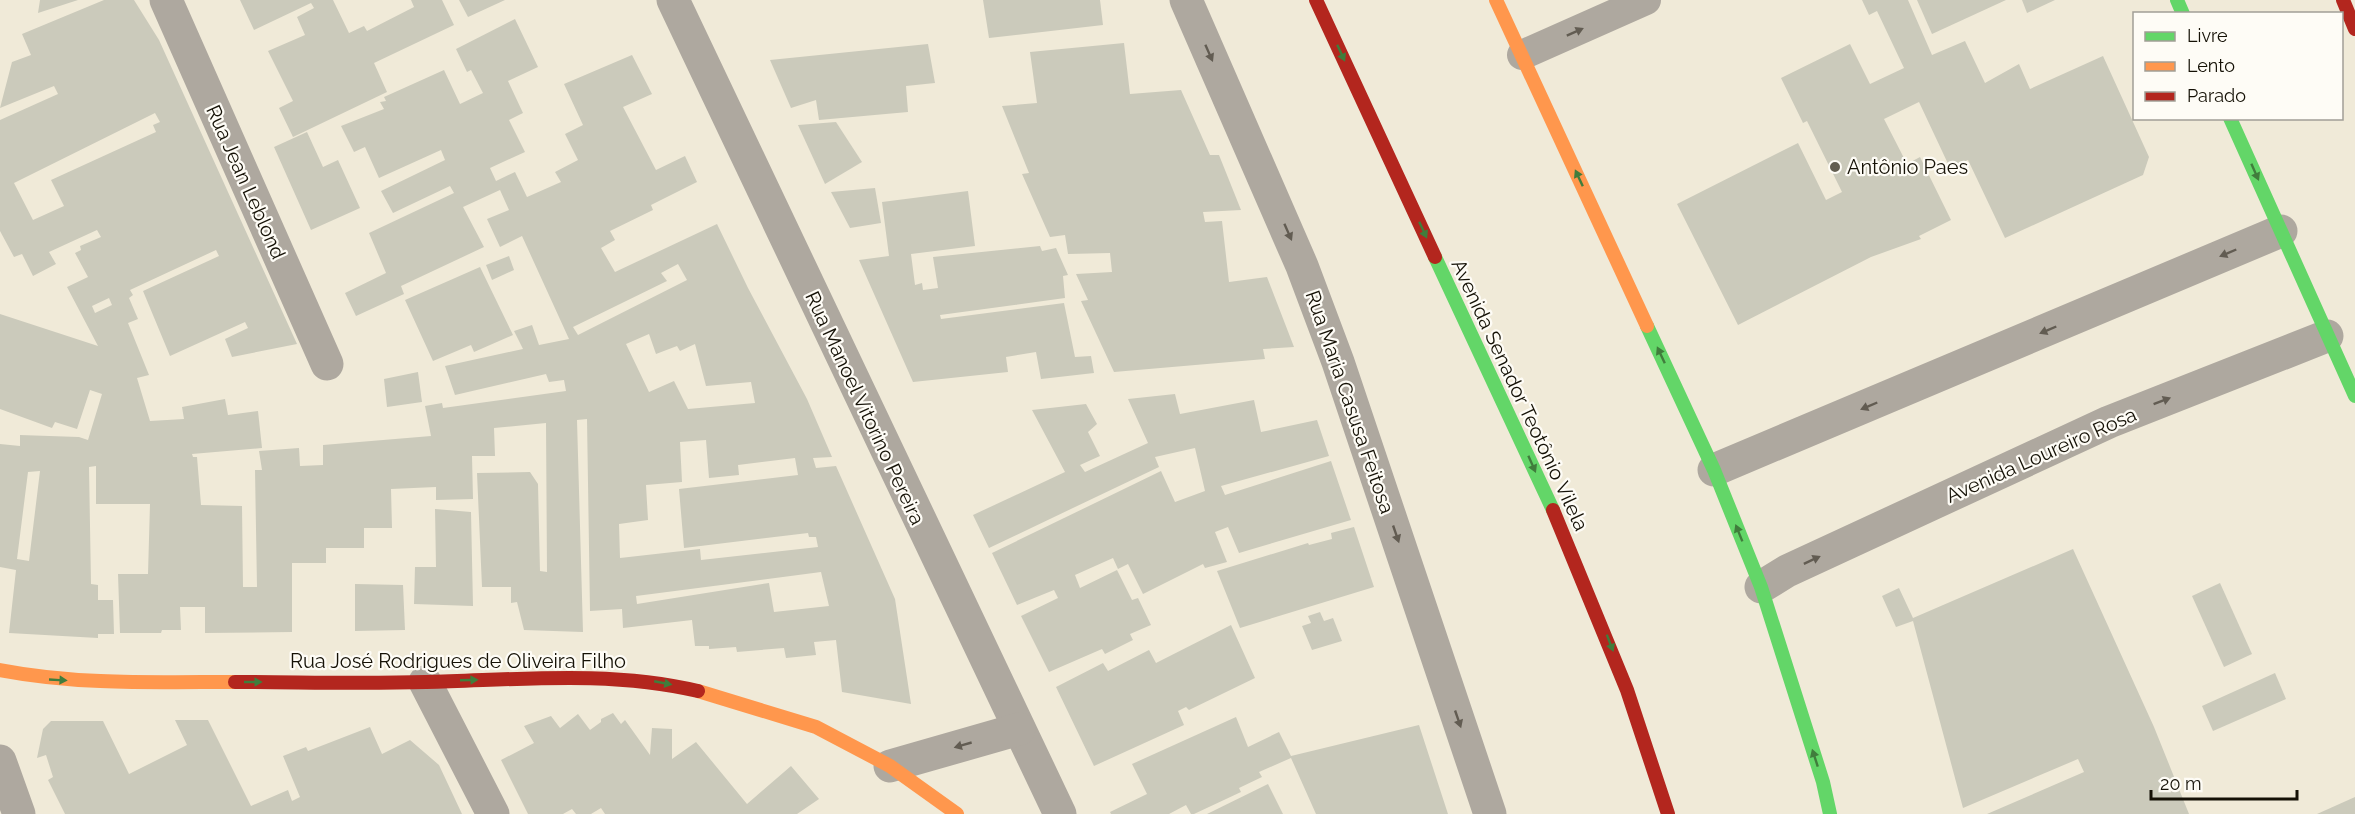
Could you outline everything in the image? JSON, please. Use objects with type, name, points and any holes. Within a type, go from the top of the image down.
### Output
[{"type":"main road","name":"Avenida Senador Teotônio Vilela","points":[[1316,0],[1511,418],[1593,600],[1647,742],[1668,814]]},
{"type":"main road","points":[[1496,0],[1714,470],[1761,587],[1823,782],[1830,814]]},
{"type":"main road","points":[[2343,0],[2355,29]]},
{"type":"main road","points":[[2231,120],[2355,396]]},
{"type":"main road","name":"Rua José Rodrigues de Oliveira Filho","points":[[0,670],[48,680],[103,682],[425,682],[579,676],[657,681],[726,697],[816,727],[890,766],[957,814]]},
{"type":"street","name":"Rua Jean Leblond","points":[[166,0],[327,364]]},
{"type":"street","name":"Rua Manoel Vitorino Pereira","points":[[673,0],[1060,814]]},
{"type":"street","name":"Rua Maria Casusa Feitosa","points":[[1186,0],[1302,266],[1338,362],[1490,814]]},
{"type":"street","points":[[1714,470],[2281,231]]},
{"type":"street","name":"Avenida Loureiro Rosa","points":[[1761,587],[1798,566],[2109,422],[2327,336]]},
{"type":"street","points":[[425,682],[493,814]]},
{"type":"street","points":[[890,766],[1019,729]]},
{"type":"street","points":[[0,761],[18,814]]},
{"type":"lane","points":[[1522,55],[1646,0]]},
{"type":"building","points":[[40,0],[78,0],[38,13]]},
{"type":"building","points":[[104,0],[134,0],[159,40],[297,344],[232,357],[225,339],[248,328],[245,322],[170,356],[143,291],[219,256],[216,250],[130,290],[133,295],[129,298],[138,319],[128,323],[149,375],[137,378],[150,421],[184,419],[182,407],[225,399],[228,415],[258,411],[262,448],[192,454],[193,457],[197,457],[201,505],[242,506],[243,587],[257,587],[255,470],[262,470],[259,451],[299,448],[300,466],[323,465],[323,445],[431,436],[425,406],[442,403],[443,408],[566,391],[564,380],[549,382],[546,374],[455,395],[445,366],[523,349],[514,331],[532,325],[539,345],[569,339],[522,236],[500,247],[487,219],[509,210],[500,190],[463,207],[484,247],[401,286],[404,294],[356,316],[345,293],[386,273],[369,233],[454,193],[450,186],[393,213],[381,191],[445,160],[441,150],[379,178],[365,147],[354,152],[341,126],[384,109],[380,102],[386,101],[384,97],[444,70],[460,104],[483,93],[471,70],[467,72],[456,49],[515,19],[538,67],[508,81],[523,113],[509,120],[525,152],[490,168],[496,181],[515,172],[527,197],[561,182],[555,172],[578,160],[565,134],[583,125],[564,84],[632,55],[652,94],[623,107],[656,170],[685,156],[697,182],[651,205],[653,210],[610,231],[615,240],[601,248],[615,272],[717,224],[807,399],[832,457],[813,458],[816,468],[836,466],[895,599],[911,704],[842,692],[836,640],[814,642],[816,655],[786,658],[784,648],[737,652],[736,647],[709,649],[709,646],[695,646],[692,620],[623,628],[622,609],[590,611],[587,419],[577,420],[583,632],[524,630],[517,602],[511,603],[511,587],[482,587],[477,473],[530,472],[538,484],[540,571],[547,572],[546,423],[494,428],[495,456],[472,456],[473,499],[436,500],[436,487],[391,489],[392,528],[364,528],[364,548],[326,548],[326,563],[292,563],[292,632],[205,633],[205,607],[180,607],[181,630],[162,630],[161,633],[120,633],[118,574],[148,574],[150,504],[96,504],[96,466],[89,467],[91,584],[98,585],[98,600],[113,600],[114,634],[98,634],[98,638],[9,633],[16,570],[0,567],[0,444],[20,446],[20,435],[79,437],[88,440],[102,394],[90,390],[77,429],[55,422],[52,428],[0,409],[0,314],[98,346],[67,287],[88,277],[75,253],[81,250],[80,246],[101,237],[97,230],[49,252],[56,264],[33,276],[22,254],[14,257],[0,231],[0,120],[58,94],[54,86],[0,108],[12,62],[31,55],[22,34]],"holes":[[[155,113],[160,122],[153,125],[156,132],[51,180],[64,206],[33,220],[14,183]],[[678,264],[687,280],[578,335],[573,327],[667,281],[661,273]],[[109,298],[112,305],[95,313],[92,306]],[[649,334],[656,354],[677,346],[680,351],[695,344],[706,386],[751,382],[755,403],[688,409],[674,381],[649,392],[626,344]],[[706,440],[709,478],[739,475],[738,465],[795,458],[798,475],[679,489],[684,548],[808,533],[809,537],[816,537],[818,547],[701,560],[700,549],[620,558],[619,524],[648,520],[646,485],[682,482],[680,442]],[[40,471],[29,561],[17,559],[28,472]],[[821,572],[829,606],[774,612],[769,583],[637,604],[636,596]]]},
{"type":"building","points":[[240,0],[333,0],[349,33],[364,26],[367,31],[414,7],[411,0],[442,0],[454,25],[374,63],[387,92],[293,137],[279,108],[293,101],[268,51],[305,35],[297,17],[314,8],[311,3],[254,30]]},
{"type":"building","points":[[459,0],[505,0],[468,17]]},
{"type":"building","points":[[983,0],[1100,0],[1103,25],[989,38]]},
{"type":"building","points":[[1862,0],[1908,0],[1932,55],[1965,41],[1985,83],[2019,64],[2030,89],[2103,56],[2149,157],[2143,175],[2005,238],[1968,160],[1950,168],[1919,102],[1884,119],[1907,164],[1920,157],[1951,220],[1919,236],[1921,239],[1871,257],[1738,325],[1677,204],[1798,143],[1826,200],[1842,192],[1807,121],[1803,123],[1781,78],[1850,44],[1870,84],[1904,68],[1877,11],[1869,15]]},
{"type":"building","points":[[1917,0],[2006,0],[1932,34]]},
{"type":"building","points":[[2022,0],[2055,0],[2027,13]]},
{"type":"building","points":[[1124,43],[1130,94],[1181,90],[1210,155],[1219,155],[1241,210],[1203,212],[1205,222],[1222,221],[1229,282],[1267,277],[1294,347],[1263,349],[1265,359],[1114,372],[1081,301],[1088,300],[1076,274],[1112,272],[1110,253],[1068,254],[1065,235],[1050,237],[1022,174],[1029,173],[1002,106],[1037,103],[1030,52]]},
{"type":"building","points":[[928,44],[935,83],[906,86],[908,112],[819,120],[816,100],[791,108],[770,60]]},
{"type":"building","points":[[836,122],[862,162],[825,184],[798,125]]},
{"type":"building","points":[[307,132],[323,167],[338,160],[360,208],[311,230],[274,147]]},
{"type":"building","points":[[875,188],[881,223],[850,228],[831,192]]},
{"type":"building","points":[[968,191],[975,246],[911,254],[915,285],[922,283],[923,290],[938,288],[933,257],[1040,246],[1042,251],[1056,248],[1068,275],[1063,276],[1065,298],[940,315],[941,319],[1064,303],[1075,357],[1091,356],[1094,373],[1041,379],[1036,352],[1006,357],[1008,372],[913,382],[859,260],[889,256],[882,202]]},
{"type":"building","points":[[509,256],[514,270],[492,280],[486,265]]},
{"type":"building","points":[[480,267],[513,335],[474,352],[471,345],[433,361],[405,300]]},
{"type":"building","points":[[418,372],[422,402],[387,407],[384,379]]},
{"type":"building","points":[[1175,394],[1180,414],[1254,400],[1261,432],[1317,420],[1329,456],[1221,486],[1225,495],[1331,461],[1351,520],[1239,553],[1228,527],[1215,532],[1227,562],[1205,568],[1203,564],[1143,594],[1128,564],[1118,569],[1113,558],[1075,575],[1080,588],[1117,570],[1132,600],[1138,598],[1151,625],[1130,634],[1133,640],[1105,654],[1102,649],[1049,672],[1021,616],[1058,598],[1054,590],[1017,605],[992,553],[1161,471],[1175,502],[1205,491],[1195,448],[1155,457],[1159,467],[989,548],[973,515],[1065,472],[1032,410],[1086,404],[1097,424],[1088,432],[1100,456],[1080,465],[1085,472],[1148,443],[1128,399]]},
{"type":"building","points":[[435,509],[471,512],[473,606],[414,604],[415,567],[436,567]]},
{"type":"building","points":[[1354,527],[1374,587],[1240,628],[1217,571],[1308,543],[1309,545],[1332,539],[1331,533]]},
{"type":"building","points":[[2073,549],[2154,727],[2189,814],[1987,814],[2084,772],[2078,759],[1963,808],[1913,621],[1896,627],[1882,596],[1899,588],[1913,618]]},
{"type":"building","points":[[2220,583],[2252,654],[2224,667],[2192,596]]},
{"type":"building","points":[[355,584],[403,585],[405,630],[355,631]]},
{"type":"building","points":[[1320,612],[1324,621],[1333,618],[1342,641],[1312,650],[1302,626],[1311,623],[1308,616]]},
{"type":"building","points":[[1231,625],[1255,678],[1189,710],[1186,707],[1178,711],[1184,725],[1094,766],[1056,687],[1103,663],[1108,671],[1149,650],[1156,663]]},
{"type":"building","points":[[2275,673],[2286,699],[2213,731],[2202,706]]},
{"type":"building","points":[[613,713],[621,724],[625,720],[650,755],[652,728],[672,729],[672,759],[696,742],[747,804],[791,766],[819,799],[797,814],[605,814],[601,808],[591,814],[576,814],[572,809],[563,814],[528,814],[501,760],[534,743],[524,726],[551,716],[560,728],[578,714],[590,730],[601,722],[601,719]]},
{"type":"building","points":[[1236,717],[1248,747],[1279,732],[1291,756],[1419,725],[1448,814],[1316,814],[1291,758],[1259,772],[1262,777],[1239,788],[1241,792],[1194,814],[1191,814],[1186,805],[1169,814],[1111,814],[1110,812],[1147,794],[1132,764]]},
{"type":"building","points":[[175,720],[208,720],[251,806],[288,790],[292,801],[300,797],[283,756],[306,747],[308,751],[370,727],[382,754],[410,740],[439,765],[462,814],[65,814],[48,780],[53,777],[46,755],[37,758],[43,729],[51,721],[103,721],[129,774],[187,745]]},
{"type":"building","points":[[1268,784],[1283,814],[1207,814]]},
{"type":"building","points":[[2355,797],[2355,814],[2317,814]]},
{"type":"traffic: fast","points":[[2177,0],[2182,12]]},
{"type":"traffic: fast","points":[[2231,120],[2355,396]]},
{"type":"traffic: fast","points":[[1435,257],[1553,510]]},
{"type":"traffic: fast","points":[[1647,326],[1714,470],[1761,587],[1823,782],[1830,814]]},
{"type":"traffic: slow","points":[[1496,0],[1647,326]]},
{"type":"traffic: slow","points":[[0,670],[88,680],[235,682]]},
{"type":"traffic: slow","points":[[698,691],[816,727],[890,766],[957,814]]},
{"type":"traffic: jam","points":[[1316,0],[1435,257]]},
{"type":"traffic: jam","points":[[2343,0],[2355,29]]},
{"type":"traffic: jam","points":[[1553,510],[1627,690],[1668,814]]},
{"type":"traffic: jam","points":[[235,682],[378,683],[597,678],[630,680],[698,691]]},
{"type":"place","name":"Antônio Paes","points":[[1835,167]]}]
